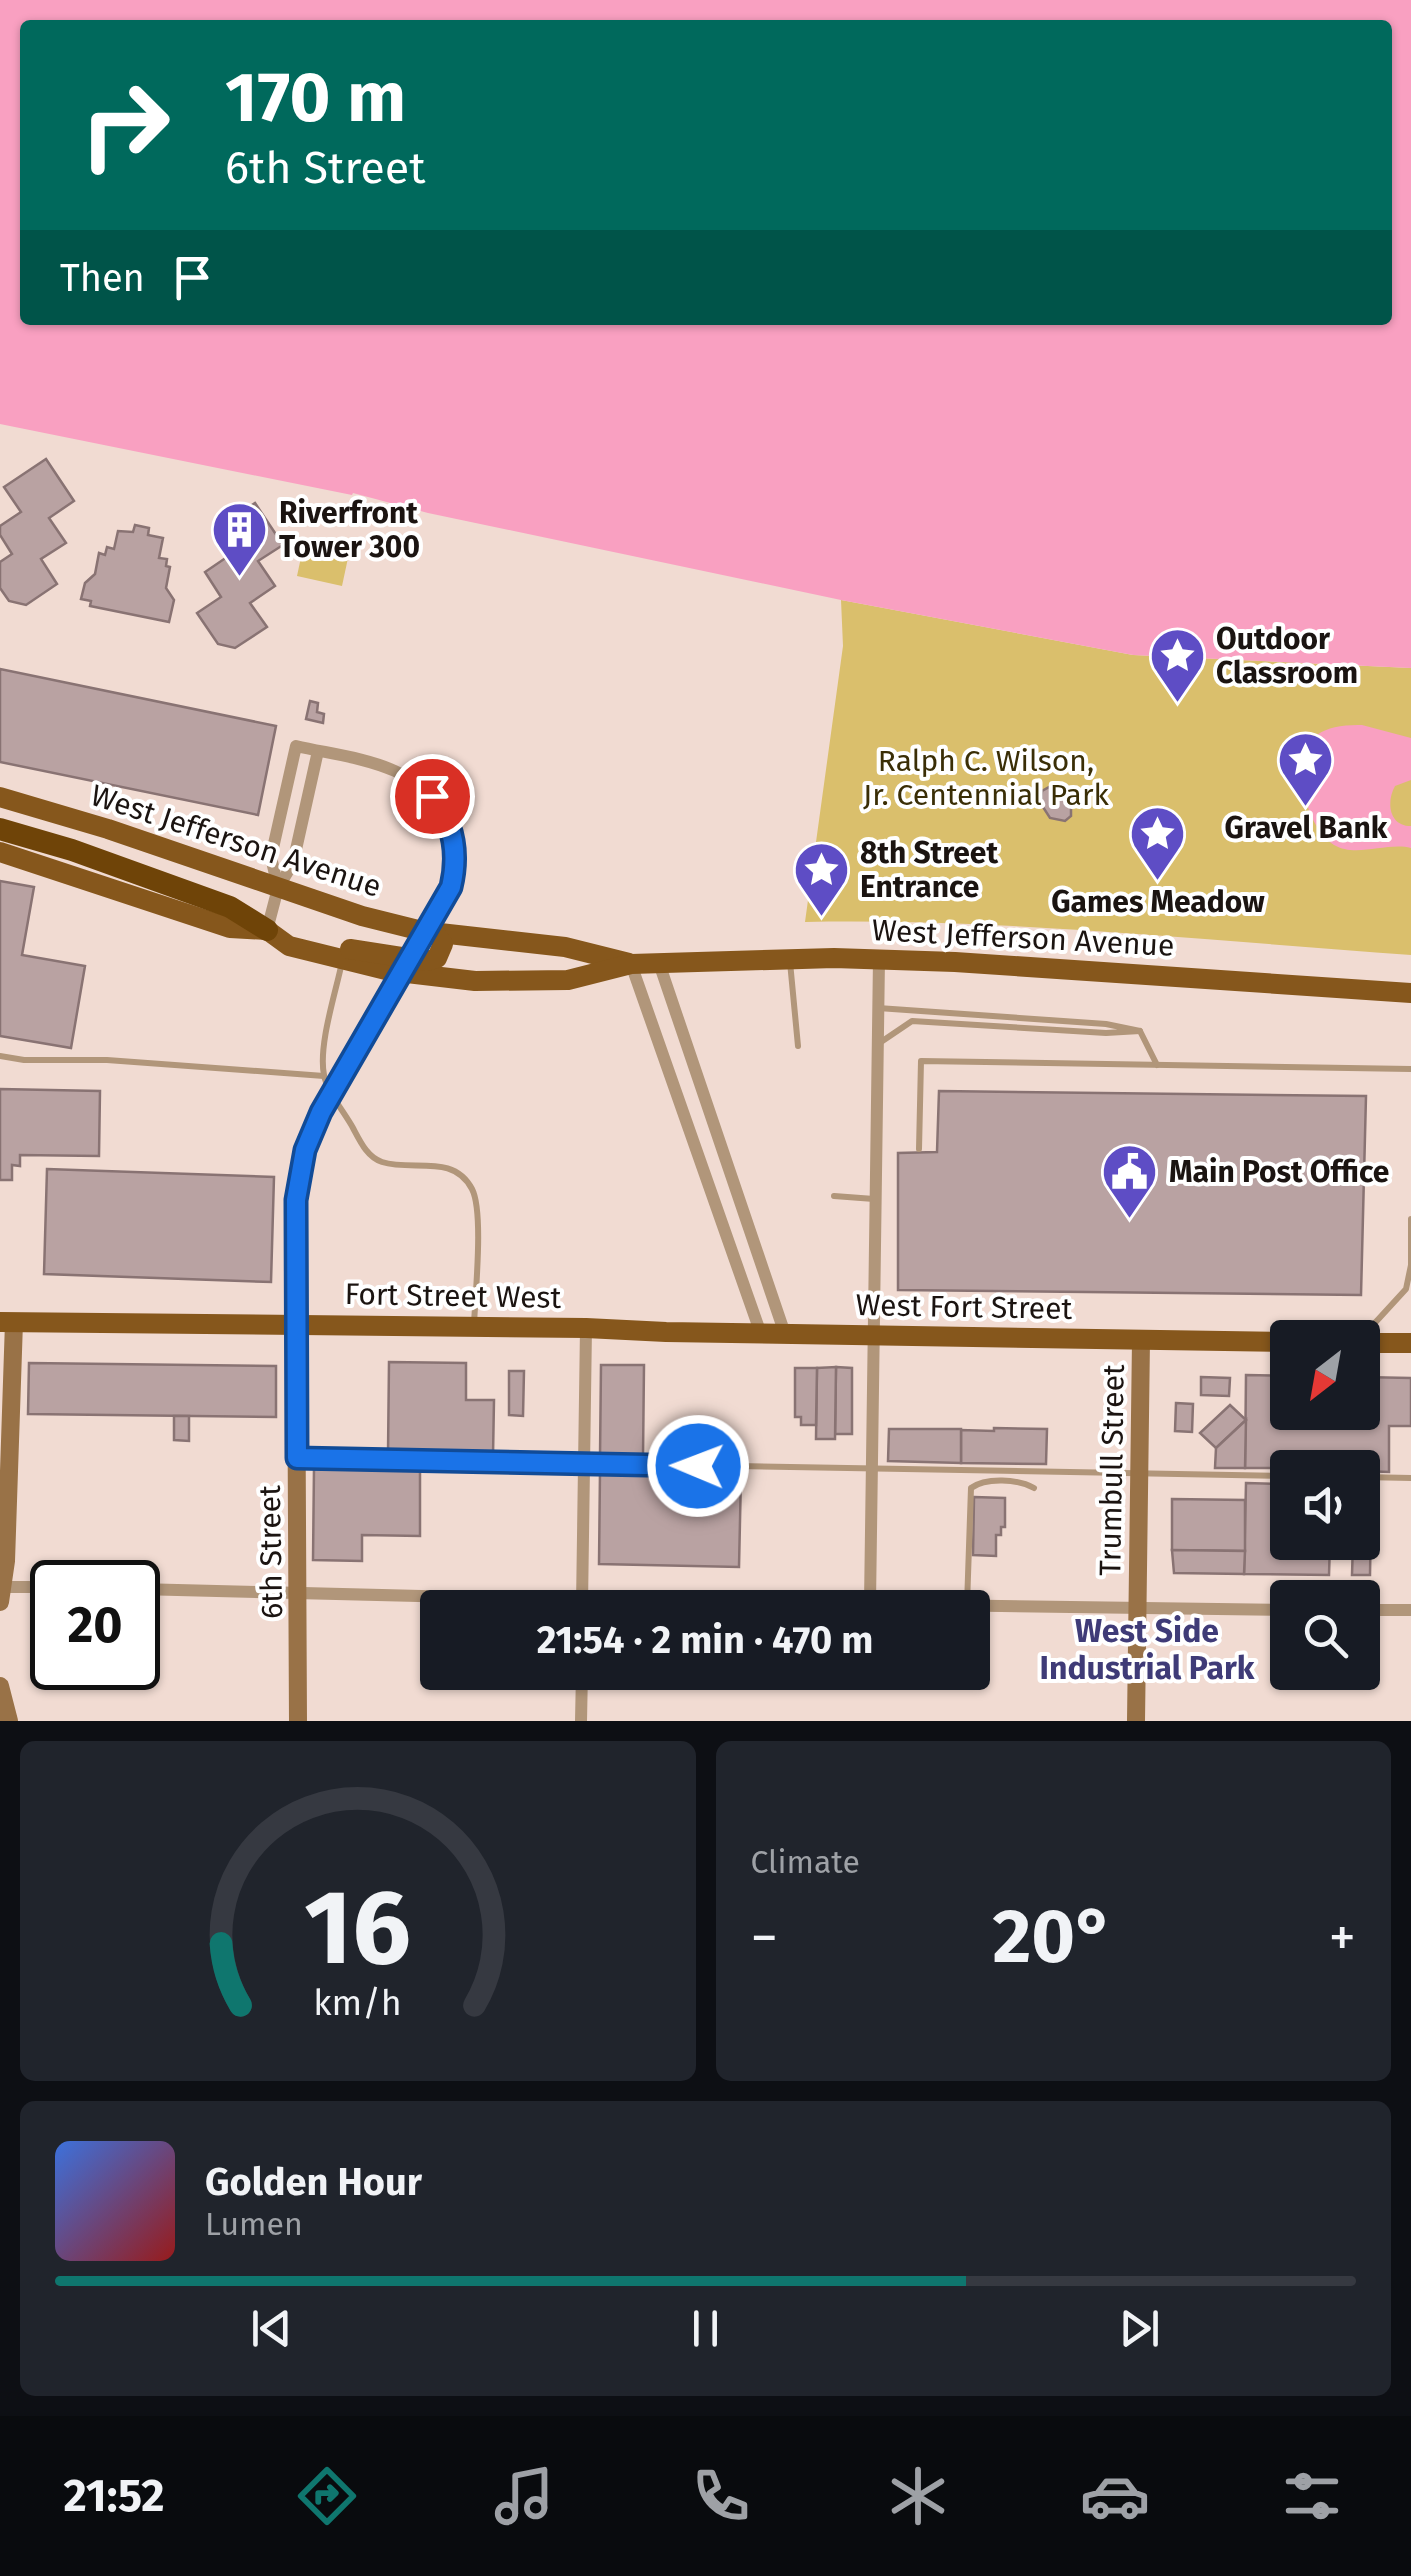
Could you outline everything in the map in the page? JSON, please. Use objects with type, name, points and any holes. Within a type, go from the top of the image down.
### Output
[{"type":"highway","points":[[0,829],[72,850],[230,907],[267,930]]},
{"type":"main road","name":"West Jefferson Avenue","points":[[0,797],[108,829],[362,916],[422,931],[565,947],[631,964]]},
{"type":"main road","name":"West Jefferson Avenue","points":[[0,852],[230,928],[267,930],[289,946],[390,971],[475,981],[568,980],[631,964],[879,959],[1411,992]]},
{"type":"main road","points":[[308,950],[344,948],[428,962],[437,958],[443,944],[437,936],[422,931]]},
{"type":"main road","name":"Fort Street West","points":[[7,1322],[474,1326],[785,1334]]},
{"type":"main road","name":"West Fort Street","points":[[785,1334],[1142,1340]]},
{"type":"main road","points":[[1142,1340],[1270,1342]]},
{"type":"main road","points":[[1380,1341],[1411,1344]]},
{"type":"street","name":"6th Street","points":[[278,888],[271,858],[296,746],[374,762],[406,775],[432,796],[447,819],[456,860],[445,903],[313,1130],[299,1176],[298,1721]]},
{"type":"street","points":[[267,930],[278,888],[293,863],[318,751]]},
{"type":"street","points":[[870,1590],[879,959]]},
{"type":"street","points":[[659,963],[785,1334]]},
{"type":"street","points":[[631,964],[761,1334]]},
{"type":"street","points":[[7,1322],[6,1561],[1,1592],[30,1590]]},
{"type":"street","points":[[582,1590],[586,1328]]},
{"type":"street","name":"Trumbull Street","points":[[1136,1721],[1142,1340]]},
{"type":"street","points":[[160,1590],[420,1598]]},
{"type":"street","points":[[990,1605],[1270,1610]]},
{"type":"street","points":[[1380,1610],[1411,1610]]},
{"type":"street","points":[[0,1686],[9,1721]]},
{"type":"street","points":[[581,1721],[582,1690]]},
{"type":"lane","points":[[342,959],[326,1040],[324,1076],[362,1144],[376,1159],[394,1164],[445,1166],[460,1174],[471,1187],[477,1212],[474,1326]]},
{"type":"lane","points":[[790,959],[798,1046]]},
{"type":"lane","points":[[878,1008],[1106,1024],[1140,1032],[1157,1065]]},
{"type":"lane","points":[[877,1044],[912,1021],[1140,1032]]},
{"type":"lane","points":[[0,1056],[324,1076]]},
{"type":"lane","points":[[919,1149],[921,1061],[1411,1070]]},
{"type":"lane","points":[[834,1196],[874,1198]]},
{"type":"lane","points":[[1379,1320],[1406,1289],[1411,1219]]},
{"type":"lane","points":[[297,1458],[1270,1476]]},
{"type":"lane","points":[[1380,1478],[1411,1478]]},
{"type":"lane","points":[[968,1590],[972,1488],[982,1481],[1025,1483],[1034,1488]]},
{"type":"green space","points":[[303,548],[348,558],[342,586],[297,576]]},
{"type":"green space","name":"Ralph C. Wilson, Jr. Centennial Park","points":[[841,600],[1133,655],[1411,668],[1411,955],[1032,927],[805,922],[843,646]]},
{"type":"shaded area","points":[[0,0],[1411,0],[1411,668],[1133,655],[841,600],[0,424]]},
{"type":"shaded area","points":[[1362,725],[1411,738],[1411,780],[1395,786],[1390,806],[1398,822],[1411,826],[1411,848],[1343,849],[1323,835],[1310,814],[1302,774],[1306,749],[1320,733],[1331,728]]},
{"type":"building","points":[[46,459],[74,501],[49,518],[66,543],[41,559],[57,584],[26,605],[9,601],[0,588],[0,562],[12,554],[0,535],[0,526],[21,512],[4,487]]},
{"type":"building","name":"Riverfront Tower 300","points":[[255,503],[283,545],[258,561],[275,586],[250,603],[267,627],[235,648],[218,644],[197,613],[221,597],[205,572],[230,555],[213,531]]},
{"type":"building","points":[[135,525],[149,528],[148,535],[163,538],[159,558],[167,559],[166,566],[170,567],[166,588],[174,600],[169,622],[90,606],[91,601],[81,599],[85,583],[95,574],[99,553],[105,555],[107,547],[114,549],[118,531],[133,532]]},
{"type":"building","points":[[0,669],[276,726],[258,815],[0,762]]},
{"type":"building","points":[[310,701],[318,703],[317,712],[324,714],[323,723],[306,719]]},
{"type":"building","points":[[1051,786],[1064,791],[1071,801],[1071,816],[1065,821],[1050,818],[1041,804],[1042,791]]},
{"type":"building","points":[[0,881],[34,887],[22,955],[85,966],[71,1048],[0,1036]]},
{"type":"building","points":[[0,1089],[100,1091],[99,1156],[20,1155],[20,1166],[12,1165],[12,1180],[0,1180]]},
{"type":"building","name":"Main Post Office","points":[[939,1091],[1366,1096],[1361,1295],[898,1290],[898,1153],[937,1152]]},
{"type":"building","points":[[47,1169],[274,1177],[271,1282],[44,1274]]},
{"type":"building","points":[[389,1362],[466,1363],[466,1400],[494,1400],[493,1456],[388,1454]]},
{"type":"building","points":[[29,1363],[276,1366],[276,1417],[28,1414]]},
{"type":"building","points":[[601,1365],[644,1365],[643,1457],[600,1457]]},
{"type":"building","points":[[836,1367],[852,1368],[852,1434],[835,1434]]},
{"type":"building","points":[[836,1367],[835,1439],[816,1439],[817,1368]]},
{"type":"building","points":[[795,1368],[817,1368],[816,1425],[801,1425],[801,1417],[795,1417]]},
{"type":"building","points":[[509,1371],[524,1371],[523,1416],[509,1415]]},
{"type":"building","points":[[1246,1375],[1270,1376],[1270,1430],[1380,1430],[1380,1377],[1411,1378],[1411,1426],[1389,1426],[1389,1472],[1380,1472],[1380,1450],[1270,1450],[1270,1468],[1245,1468]]},
{"type":"building","points":[[1201,1377],[1230,1378],[1229,1396],[1201,1395]]},
{"type":"building","points":[[1176,1403],[1193,1404],[1192,1432],[1175,1431]]},
{"type":"building","points":[[1230,1405],[1246,1420],[1216,1448],[1200,1433]]},
{"type":"building","points":[[174,1416],[189,1416],[189,1441],[174,1440]]},
{"type":"building","points":[[1246,1420],[1245,1468],[1215,1468],[1216,1448]]},
{"type":"building","points":[[889,1429],[961,1429],[961,1463],[888,1461]]},
{"type":"building","points":[[1047,1429],[1046,1464],[961,1463],[961,1430]]},
{"type":"building","points":[[314,1468],[420,1470],[420,1536],[362,1535],[362,1561],[313,1560]]},
{"type":"building","points":[[600,1472],[741,1475],[739,1567],[599,1564]]},
{"type":"building","points":[[1246,1483],[1270,1484],[1270,1560],[1329,1560],[1329,1575],[1244,1574]]},
{"type":"building","points":[[974,1497],[1005,1498],[1005,1527],[1001,1527],[1001,1535],[996,1535],[996,1556],[973,1555]]},
{"type":"building","points":[[1172,1499],[1245,1500],[1245,1551],[1172,1550]]},
{"type":"building","points":[[1172,1550],[1245,1551],[1244,1574],[1174,1573]]},
{"type":"building","points":[[1352,1560],[1370,1560],[1370,1575],[1352,1575]]},
{"type":"place","name":"Riverfront Tower 300","points":[[240,579]]},
{"type":"place","name":"Outdoor Classroom","points":[[1177,705]]},
{"type":"place","name":"Gravel Bank","points":[[1306,809]]},
{"type":"place","name":"Games Meadow","points":[[1158,883]]},
{"type":"place","name":"8th Street Entrance","points":[[821,919]]},
{"type":"place","name":"Main Post Office","points":[[1130,1221]]},
{"type":"district","name":"West Side Industrial Park","points":[[1147,1650]]},
{"type":"route","points":[[432,796],[447,819],[456,847],[451,887],[321,1112],[299,1176],[294,1286],[297,1458],[698,1466]]}]
